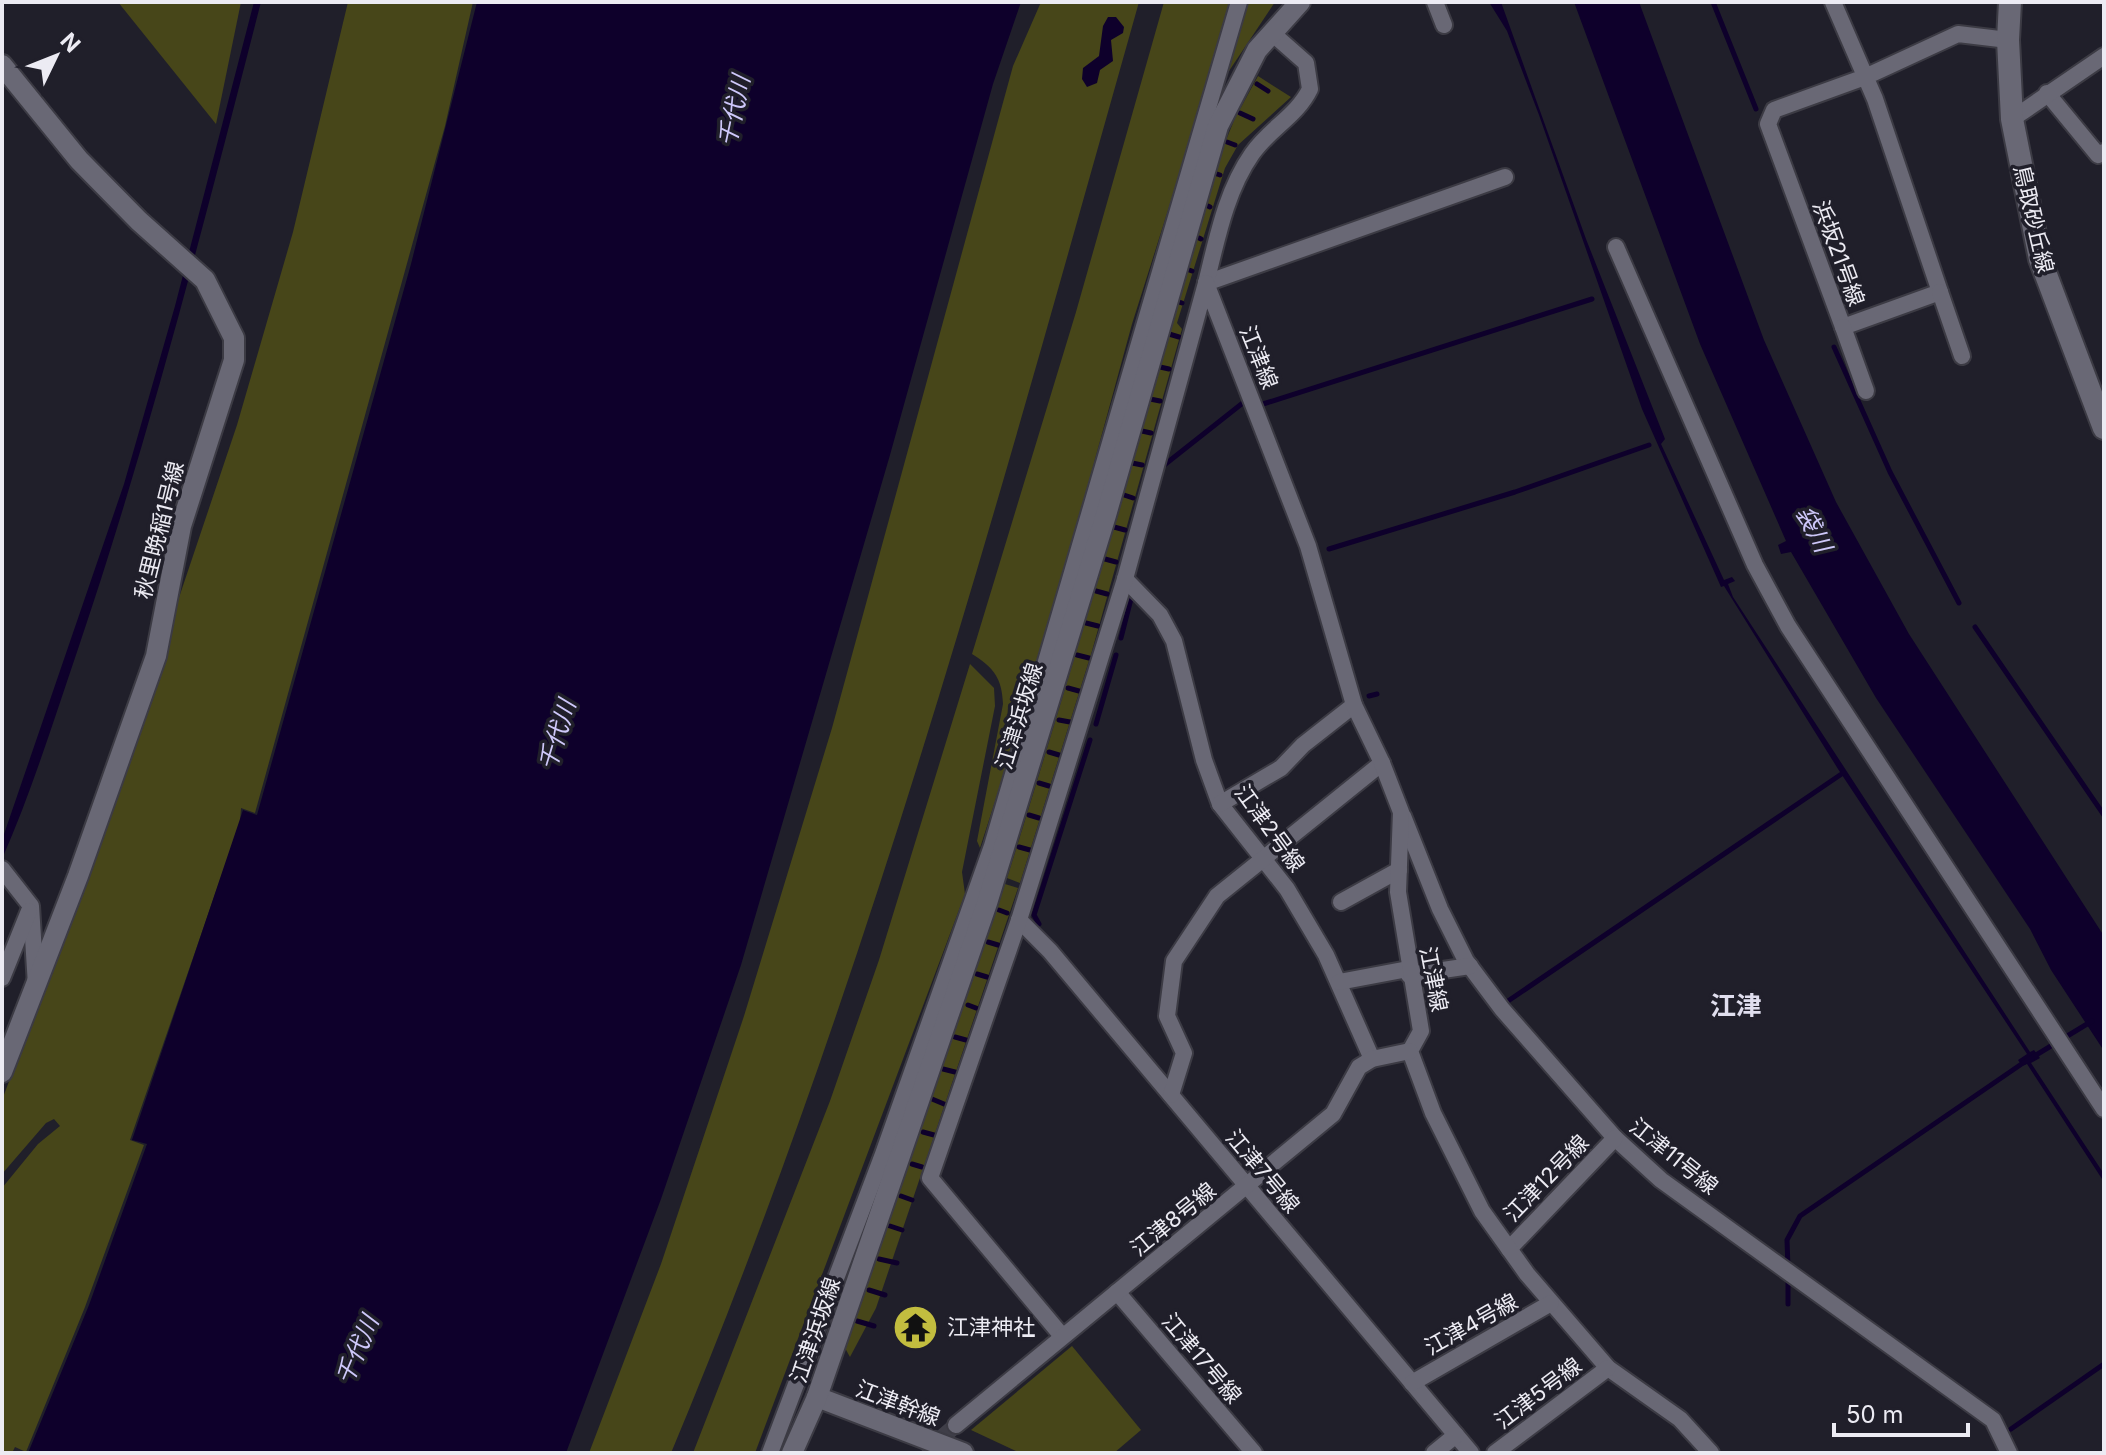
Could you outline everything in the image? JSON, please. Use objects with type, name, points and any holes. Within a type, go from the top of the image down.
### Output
[{"type":"main road","name":"鳥取砂丘線","points":[[2010,2],[2008,40],[2012,119],[2040,259],[2104,428]]},
{"type":"street","points":[[770,1453],[883,1154],[992,846],[1239,2]]},
{"type":"street","name":"江津浜坂線","points":[[792,1453],[817,1397],[987,903],[1106,515],[1218,126],[1257,50],[1300,2]]},
{"type":"street","points":[[1435,2],[1444,25]]},
{"type":"street","points":[[1833,2],[1865,77],[1962,356]]},
{"type":"street","points":[[1062,1336],[930,1178],[1019,920],[1125,579],[1206,283],[1240,173],[1262,141],[1294,113],[1310,89],[1306,63],[1272,33]]},
{"type":"street","name":"浜坂21号線","points":[[1940,292],[1843,327],[1768,124],[1774,110],[1865,77],[1958,34],[2008,40]]},
{"type":"street","points":[[2012,119],[2104,56]]},
{"type":"street","name":"秋里晩稲1号線","points":[[2,65],[79,160],[199,274],[218,301],[234,338],[234,360],[181,526],[156,656],[2,1072]]},
{"type":"street","points":[[2047,93],[2098,155],[2104,152]]},
{"type":"street","points":[[1206,283],[1505,177]]},
{"type":"street","points":[[1616,247],[1755,565],[1788,626],[2104,1109]]},
{"type":"street","name":"江津線","points":[[1206,283],[1308,546],[1354,705],[1401,812],[1398,892],[1421,1031],[1410,1051]]},
{"type":"street","points":[[1843,327],[1866,391]]},
{"type":"street","name":"江津2号線","points":[[1125,579],[1160,615],[1174,641],[1204,760],[1220,804],[1287,889],[1339,982],[1372,1059]]},
{"type":"street","points":[[1220,804],[1281,768],[1303,745],[1354,705]]},
{"type":"street","points":[[1171,1095],[1184,1053],[1167,1016],[1174,961],[1217,896],[1382,763]]},
{"type":"street","name":"江津11号線","points":[[1401,812],[1440,909],[1470,966],[1502,1009],[1615,1138],[1661,1180],[1993,1420],[2009,1453]]},
{"type":"street","points":[[2,869],[31,906],[36,985]]},
{"type":"street","points":[[1341,902],[1399,870]]},
{"type":"street","points":[[2,978],[31,906]]},
{"type":"street","name":"江津7号線","points":[[1019,920],[1171,1095],[1471,1453]]},
{"type":"street","points":[[1339,982],[1470,966]]},
{"type":"street","points":[[1372,1059],[1410,1051],[1433,1113],[1482,1211],[1509,1249],[1608,1368],[1680,1419],[1711,1453]]},
{"type":"street","name":"江津8号線","points":[[956,1425],[1333,1114],[1359,1067],[1372,1059]]},
{"type":"street","name":"江津12号線","points":[[1509,1249],[1615,1138]]},
{"type":"street","name":"江津17号線","points":[[1117,1292],[1254,1453]]},
{"type":"street","name":"江津4号線","points":[[1412,1383],[1551,1303]]},
{"type":"street","name":"江津5号線","points":[[1495,1453],[1608,1368]]},
{"type":"street","name":"江津幹線","points":[[817,1397],[963,1453]]},
{"type":"street","points":[[1434,1453],[1456,1435]]},
{"type":"shaded area","points":[[118,2],[241,2],[216,124]]},
{"type":"shaded area","points":[[348,2],[473,2],[445,126],[255,813],[241,808],[240,822],[130,1140],[144,1145],[85,1307],[26,1452],[15,1447],[12,1453],[2,1453],[2,1188],[38,1144],[60,1126],[54,1119],[46,1123],[2,1174],[2,1100],[76,904],[237,425],[293,232]]},
{"type":"shaded area","points":[[1041,2],[1139,2],[927,735],[808,1097],[742,1276],[671,1453],[589,1453],[661,1264],[744,1016],[832,728],[1013,66]]},
{"type":"shaded area","points":[[1164,2],[1234,2],[1132,324],[1038,668],[980,848],[977,841],[1003,704],[1001,687],[995,674],[972,654],[1076,312]]},
{"type":"shaded area","points":[[1244,2],[1275,2],[1227,74],[1226,68]]},
{"type":"shaded area","points":[[1258,76],[1291,97],[1238,145],[1225,168],[1177,323],[1182,329],[1092,651],[1020,883],[1007,878],[1224,145]]},
{"type":"shaded area","points":[[970,664],[994,688],[995,706],[962,872],[965,894],[755,1453],[693,1453],[830,1101],[879,960]]},
{"type":"shaded area","points":[[1005,884],[1018,888],[876,1308],[850,1357],[845,1348]]},
{"type":"shaded area","points":[[1072,1346],[1141,1430],[1114,1453],[1020,1453],[971,1430]]},
{"type":"water","points":[[254,2],[261,2],[176,327],[129,489],[42,755],[2,859],[2,840],[124,484],[175,306]]},
{"type":"water","name":"千代川","points":[[477,2],[1021,2],[993,84],[890,455],[741,965],[661,1199],[566,1453],[28,1453],[89,1305],[147,1144],[132,1140],[243,810],[257,815],[411,264]]},
{"type":"water","points":[[1489,2],[1501,2],[1586,239],[1665,439],[1661,444],[1724,580],[1732,577],[1735,581],[1728,584],[1733,597],[2030,1052],[2034,1050],[2040,1058],[2031,1063],[2104,1174],[2104,1182],[2027,1064],[2022,1066],[2018,1060],[2027,1054],[1838,769],[1724,586],[1721,587],[1642,409],[1539,115],[1507,31]]},
{"type":"water","name":"袋川","points":[[1574,2],[1639,2],[1764,340],[1836,502],[1909,634],[2104,936],[2104,1051],[2051,970],[2030,929],[1876,698],[1791,552],[1781,554],[1778,545],[1786,541],[1700,344]]},
{"type":"water","points":[[1108,17],[1116,17],[1124,27],[1123,33],[1111,40],[1113,61],[1100,70],[1097,83],[1087,87],[1082,79],[1083,68],[1099,56],[1103,26]]},
{"type":"waterway","points":[[1713,2],[1756,109]]},
{"type":"waterway","points":[[1257,84],[1268,91]]},
{"type":"waterway","points":[[1240,113],[1253,119]]},
{"type":"waterway","points":[[1227,142],[1235,145]]},
{"type":"waterway","points":[[1263,404],[1592,299]]},
{"type":"waterway","points":[[1169,334],[1179,337]]},
{"type":"waterway","points":[[1834,347],[1890,472],[1959,603]]},
{"type":"waterway","points":[[1160,367],[1169,369]]},
{"type":"waterway","points":[[1150,399],[1160,401]]},
{"type":"waterway","points":[[1163,466],[1244,402]]},
{"type":"waterway","points":[[1142,431],[1151,433]]},
{"type":"waterway","points":[[1329,549],[1515,492],[1649,445]]},
{"type":"waterway","points":[[1132,463],[1142,465]]},
{"type":"waterway","points":[[1124,495],[1133,498]]},
{"type":"waterway","points":[[1114,527],[1125,530]]},
{"type":"waterway","points":[[1105,559],[1116,562]]},
{"type":"waterway","points":[[1096,591],[1107,594]]},
{"type":"waterway","points":[[1121,638],[1132,595]]},
{"type":"waterway","points":[[1086,623],[1098,626]]},
{"type":"waterway","points":[[1975,627],[2104,815]]},
{"type":"waterway","points":[[1077,655],[1089,658]]},
{"type":"waterway","points":[[1096,724],[1116,655]]},
{"type":"waterway","points":[[1068,688],[1079,691]]},
{"type":"waterway","points":[[1369,696],[1377,694]]},
{"type":"waterway","points":[[1059,720],[1070,722]]},
{"type":"waterway","points":[[1039,924],[1034,915],[1090,740]]},
{"type":"waterway","points":[[1049,752],[1059,755]]},
{"type":"waterway","points":[[1508,1001],[1843,773]]},
{"type":"waterway","points":[[1039,783],[1049,786]]},
{"type":"waterway","points":[[1029,815],[1039,818]]},
{"type":"waterway","points":[[1019,847],[1030,850]]},
{"type":"waterway","points":[[999,910],[1007,913]]},
{"type":"waterway","points":[[988,942],[998,945]]},
{"type":"waterway","points":[[977,974],[987,977]]},
{"type":"waterway","points":[[968,1005],[976,1008]]},
{"type":"waterway","points":[[1788,1268],[1787,1240],[1800,1216],[2023,1063],[2092,1021]]},
{"type":"waterway","points":[[955,1037],[966,1040]]},
{"type":"waterway","points":[[943,1069],[955,1072]]},
{"type":"waterway","points":[[932,1099],[944,1104]]},
{"type":"waterway","points":[[923,1132],[934,1135]]},
{"type":"waterway","points":[[912,1164],[922,1167]]},
{"type":"waterway","points":[[901,1196],[912,1200]]},
{"type":"waterway","points":[[890,1226],[902,1230]]},
{"type":"waterway","points":[[879,1259],[897,1263]]},
{"type":"waterway","points":[[1788,1278],[1788,1304]]},
{"type":"waterway","points":[[869,1290],[885,1295]]},
{"type":"waterway","points":[[857,1321],[874,1326]]},
{"type":"waterway","points":[[2011,1429],[2104,1364]]},
{"type":"tunnel","points":[[924,1453],[956,1425]]},
{"type":"place","name":"江津神社","points":[[916,1327]]},
{"type":"district","name":"江津","points":[[1736,1005]]}]
